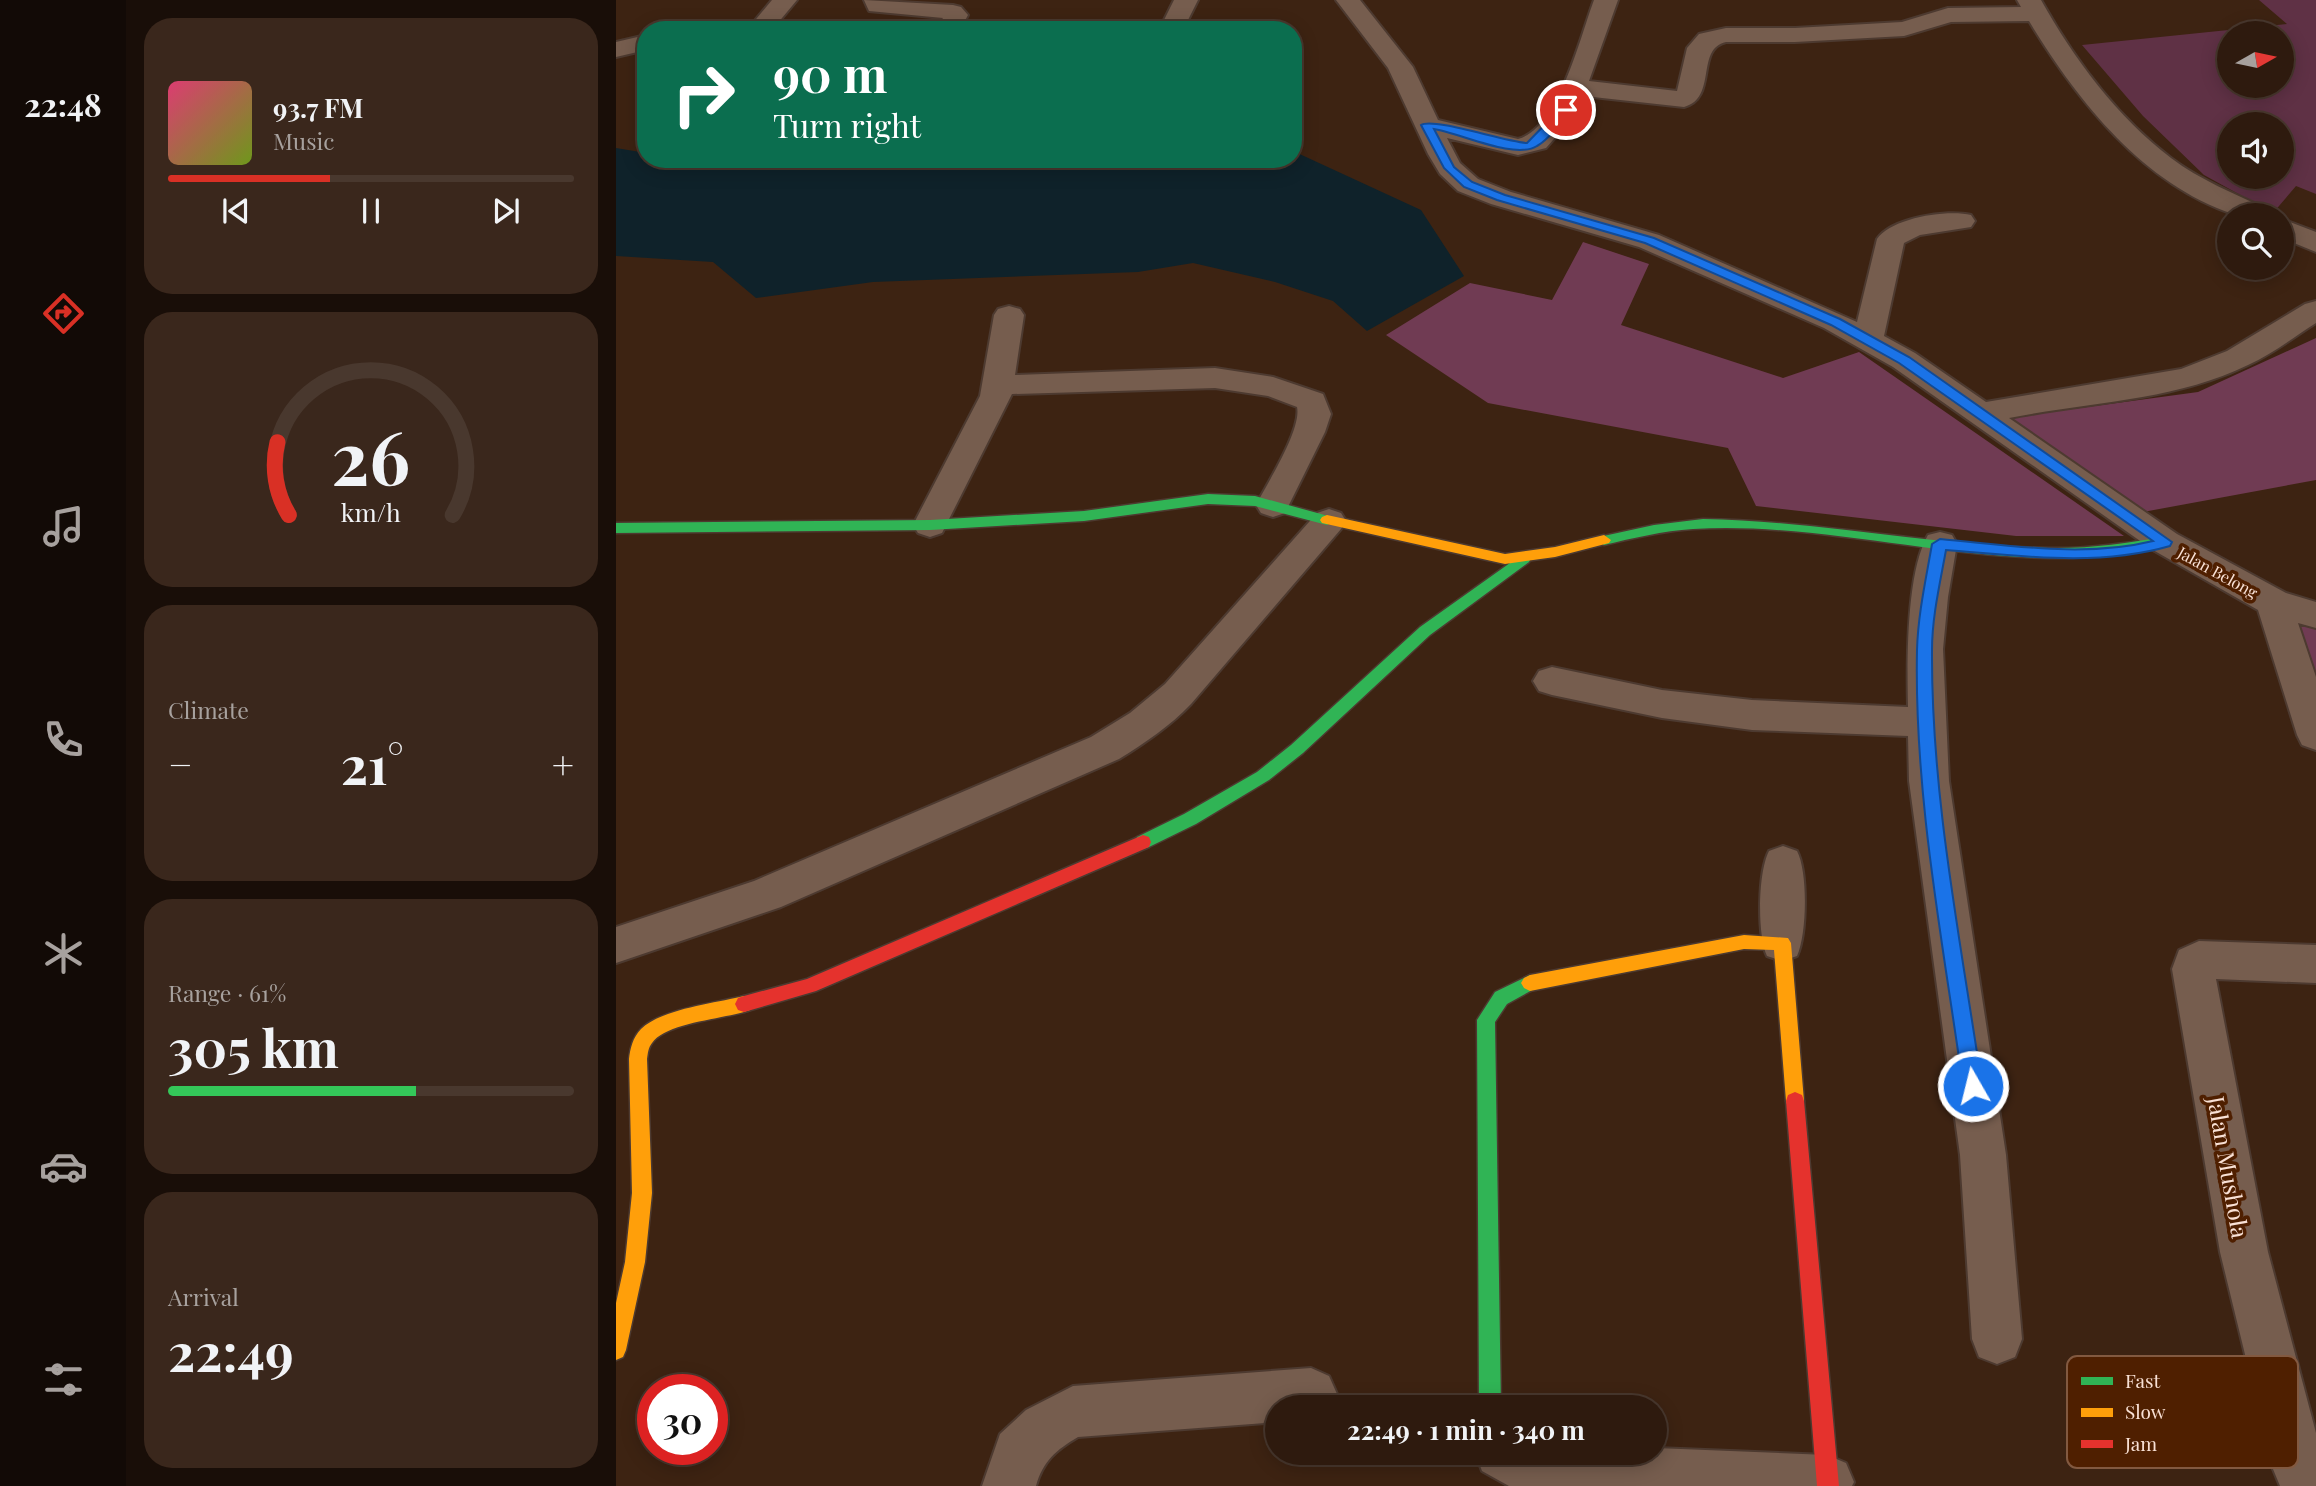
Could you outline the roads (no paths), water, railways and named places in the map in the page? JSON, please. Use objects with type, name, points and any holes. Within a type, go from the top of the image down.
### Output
[{"type":"street","points":[[767,21],[785,0]]},
{"type":"street","points":[[876,0],[877,6],[881,7],[954,12],[954,21]]},
{"type":"street","points":[[1176,21],[1186,0]]},
{"type":"street","name":"Jalan Belong","points":[[1348,0],[1400,67],[1450,168],[1468,185],[1480,191],[1649,241],[1771,292],[1868,340],[1904,360],[2165,542],[2274,603],[2316,615]]},
{"type":"street","points":[[1427,125],[1446,127],[1506,145],[1529,146],[1537,142],[1566,110],[1606,0]]},
{"type":"street","points":[[1574,87],[1684,99],[1691,90],[1699,48],[1708,39],[1726,35],[1904,29],[1948,15],[2033,7],[2067,61],[2121,127],[2164,165],[2235,203]]},
{"type":"street","points":[[616,50],[637,44]]},
{"type":"street","points":[[1868,340],[1891,239],[1913,227],[1961,221]]},
{"type":"street","points":[[2294,233],[2316,243]]},
{"type":"street","points":[[1982,414],[2044,401],[2169,383],[2192,376],[2238,358],[2316,310]]},
{"type":"street","points":[[930,525],[996,396],[1009,315]]},
{"type":"street","points":[[998,386],[1215,378],[1273,387],[1312,401],[1315,414],[1309,432],[1273,505]]},
{"type":"street","points":[[616,528],[930,525],[1084,516],[1208,499],[1255,500],[1329,521],[1504,559],[1524,558],[1613,537],[1701,524],[1772,526],[2066,554],[2139,549],[2165,542]]},
{"type":"street","points":[[616,945],[766,895],[1032,780],[1128,735],[1155,718],[1178,694],[1329,521]]},
{"type":"street","points":[[1940,544],[1924,649],[1929,781],[1983,1155],[1997,1339]]},
{"type":"street","points":[[616,1350],[635,1262],[642,1193],[638,1059],[639,1045],[647,1034],[658,1027],[708,1016],[810,986],[1122,852],[1190,819],[1263,776],[1297,749],[1348,699],[1425,631],[1524,558]]},
{"type":"street","points":[[2274,603],[2316,735]]},
{"type":"street","points":[[1552,681],[1662,704],[1752,715],[1927,722]]},
{"type":"street","points":[[1524,1465],[1531,1469],[1621,1479],[1827,1484],[1782,943],[1783,863]]},
{"type":"street","points":[[1490,1395],[1486,1020],[1492,1006],[1501,996],[1525,984],[1744,942],[1782,943]]},
{"type":"street","name":"Jalan Mushola","points":[[2270,1356],[2244,1252],[2193,970],[2194,963],[2199,960],[2316,964]]},
{"type":"street","points":[[1009,1486],[1019,1453],[1044,1428],[1073,1412],[1311,1394]]},
{"type":"street","name":"Jalan Mushola","points":[[2298,1465],[2309,1486]]},
{"type":"water","points":[[616,148],[637,152],[637,168],[1302,168],[1302,155],[1421,210],[1464,276],[1367,331],[1333,301],[1275,282],[1193,263],[1138,272],[873,282],[756,298],[713,262],[616,256]]}]
